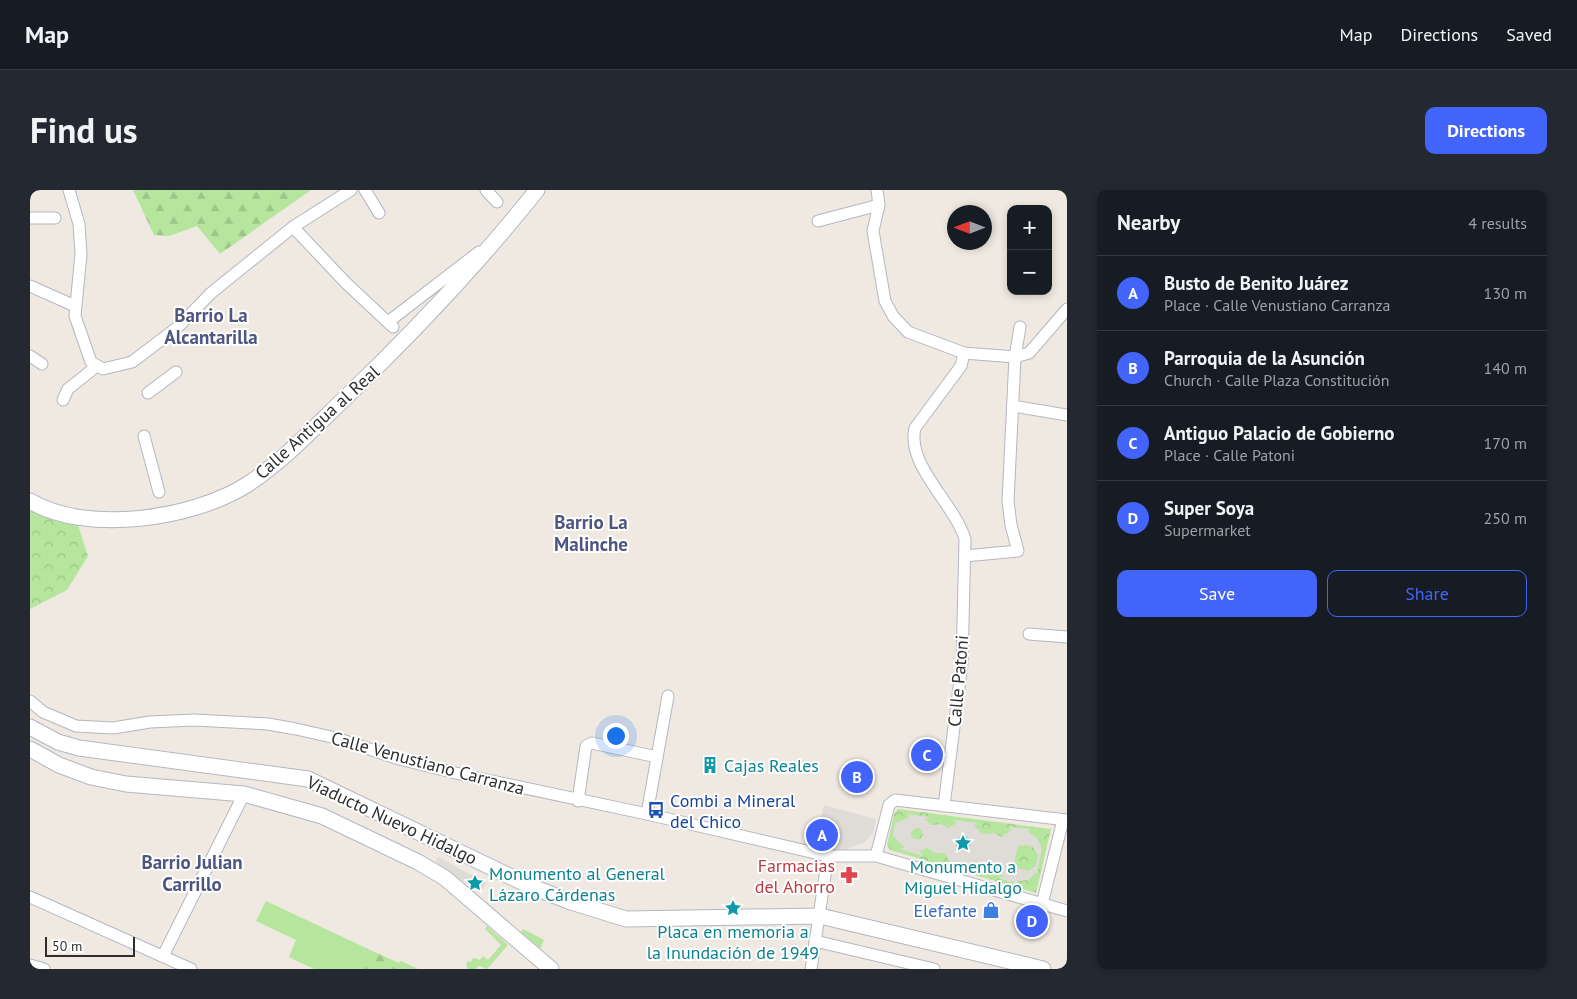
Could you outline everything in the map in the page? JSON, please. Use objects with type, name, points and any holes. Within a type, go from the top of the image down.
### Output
[{"type":"main road","name":"Calle Antigua al Real","points":[[30,500],[52,511],[72,516],[96,519],[124,518],[174,512],[199,506],[247,484],[294,447],[399,346],[498,237],[537,190]]},
{"type":"main road","name":"Viaducto Nuevo Hidalgo","points":[[30,727],[58,742],[79,748],[308,779],[530,886],[606,914],[644,920],[820,916],[1042,969]]},
{"type":"main road","points":[[30,749],[60,765],[91,777],[126,784],[244,794],[322,816],[418,862],[466,894],[551,969]]},
{"type":"street","points":[[69,190],[79,224],[81,254],[75,316],[91,362],[103,369],[112,369],[132,362],[178,327],[211,293],[293,227],[351,190]]},
{"type":"street","points":[[365,190],[379,213]]},
{"type":"street","points":[[486,190],[497,202]]},
{"type":"street","points":[[878,190],[879,205],[873,231],[885,301],[893,316],[908,332],[964,353],[1015,358],[1029,353],[1067,309]]},
{"type":"street","points":[[818,221],[879,205]]},
{"type":"street","points":[[30,218],[55,218]]},
{"type":"street","points":[[293,227],[346,283],[390,325],[498,237]]},
{"type":"street","points":[[30,286],[75,306]]},
{"type":"street","points":[[965,556],[1018,551],[1011,525],[1008,501],[1010,430],[1014,406],[1015,358],[1020,328]]},
{"type":"street","name":"Calle Patoni","points":[[944,806],[962,664],[965,539],[960,522],[920,464],[914,450],[913,437],[915,428],[961,366],[964,353]]},
{"type":"street","points":[[30,356],[42,364]]},
{"type":"street","points":[[63,400],[68,388],[97,366]]},
{"type":"street","points":[[148,393],[176,372]]},
{"type":"street","points":[[1014,406],[1067,415]]},
{"type":"street","points":[[144,436],[159,492]]},
{"type":"street","points":[[1029,634],[1067,637]]},
{"type":"street","points":[[647,814],[668,696]]},
{"type":"street","name":"Calle Venustiano Carranza","points":[[30,701],[43,712],[76,726],[113,728],[150,722],[194,720],[268,724],[296,729],[336,738],[399,759],[828,856],[876,856],[1067,911]]},
{"type":"street","points":[[578,801],[586,746],[592,743],[657,757]]},
{"type":"street","points":[[163,956],[244,794]]},
{"type":"street","points":[[876,856],[891,802],[895,800],[1065,820],[1042,904]]},
{"type":"street","points":[[811,969],[828,856]]},
{"type":"street","points":[[30,897],[186,968]]},
{"type":"street","points":[[816,941],[934,969]]},
{"type":"street","points":[[30,965],[44,969]]},
{"type":"green space","points":[[133,190],[311,190],[220,254],[197,226],[169,236],[154,235]]},
{"type":"green space","points":[[30,503],[78,525],[88,556],[67,590],[30,609]]},
{"type":"green space","points":[[898,809],[1051,829],[1036,893],[890,850],[887,845],[894,814]]},
{"type":"green space","points":[[266,901],[366,948],[356,969],[314,969],[289,957],[296,940],[256,921]]},
{"type":"green space","points":[[487,926],[508,945],[487,969],[479,966],[476,969],[468,969],[466,964],[468,961],[471,962],[473,958],[480,960],[483,956],[488,960],[501,945],[485,929]]},
{"type":"green space","points":[[523,929],[544,940],[540,949],[521,932]]},
{"type":"green space","points":[[366,948],[399,963],[401,961],[418,969],[356,969]]},
{"type":"shaded area","points":[[824,805],[876,819],[873,833],[864,843],[846,849],[832,850],[814,846]]},
{"type":"shaded area","points":[[907,814],[930,817],[925,819],[931,825],[941,824],[948,828],[957,823],[953,820],[978,823],[974,825],[982,834],[994,833],[1001,837],[1011,830],[1009,827],[1030,829],[1028,832],[1037,838],[1042,849],[1037,872],[1028,880],[1017,881],[1018,884],[998,878],[1003,876],[996,866],[988,866],[976,861],[966,865],[969,870],[945,863],[950,861],[944,853],[935,853],[927,848],[920,851],[923,856],[900,849],[904,847],[893,836],[895,823],[910,817]],"holes":[[[915,828],[919,828],[923,833],[922,837],[918,840],[911,837],[911,833]],[[963,835],[967,836],[972,844],[961,851],[955,842]],[[1027,845],[1033,847],[1038,855],[1036,866],[1028,871],[1018,868],[1014,864],[1018,846]]]},
{"type":"shaded area","points":[[438,857],[486,883],[480,893],[435,862]]},
{"type":"water","points":[[963,836],[968,838],[970,843],[968,848],[963,850],[958,848],[956,843],[958,838]]},
{"type":"place","name":"Antiguo Palacio de Gobierno","points":[[927,755]]},
{"type":"place","name":"Cajas Reales","points":[[710,765]]},
{"type":"place","name":"Parroquia de la Asunción","points":[[857,777]]},
{"type":"place","name":"Combi a Mineral del Chico","points":[[656,810]]},
{"type":"place","name":"Busto de Benito Juárez","points":[[822,835]]},
{"type":"place","name":"Monumento a Miguel Hidalgo","points":[[963,843]]},
{"type":"place","name":"Farmacias del Ahorro","points":[[849,875]]},
{"type":"place","name":"Monumento al General Lázaro Cárdenas","points":[[475,883]]},
{"type":"place","name":"Placa en memoria a la Inundación de 1949","points":[[733,908]]},
{"type":"place","name":"Elefante","points":[[991,910]]},
{"type":"place","name":"Super Soya","points":[[1032,921]]},
{"type":"district","name":"Barrio La Alcantarilla","points":[[211,326]]},
{"type":"district","name":"Barrio La Malinche","points":[[591,533]]},
{"type":"district","name":"Barrio Julian Carrillo","points":[[192,873]]}]
